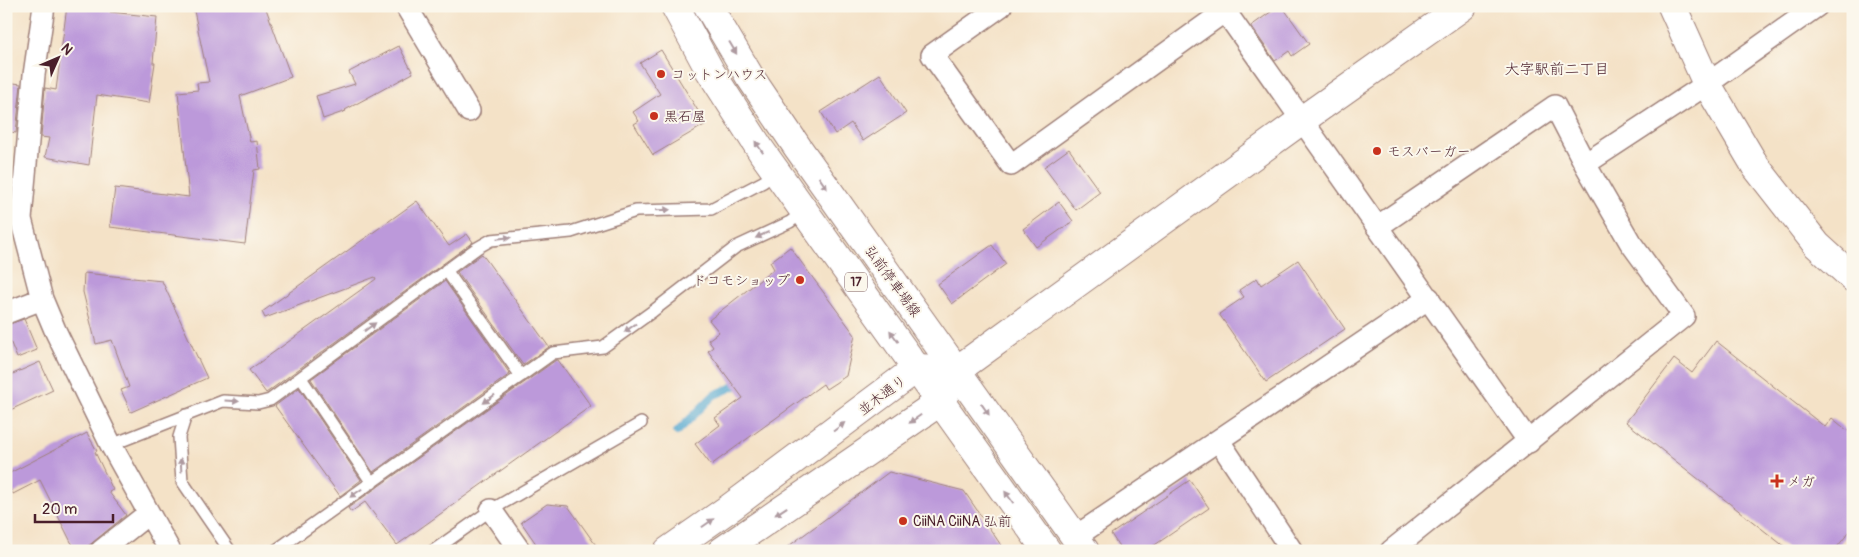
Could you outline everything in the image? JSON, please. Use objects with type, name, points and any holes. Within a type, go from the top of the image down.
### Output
[{"type":"street","points":[[44,6],[34,76],[21,219],[42,299],[55,330],[111,445],[170,551]]},
{"type":"street","points":[[406,6],[469,111]]},
{"type":"street","name":"17","points":[[676,6],[710,71],[777,172],[1048,551]]},
{"type":"street","name":"弘前停車場線","points":[[708,6],[750,77],[798,148],[1080,544]]},
{"type":"street","points":[[1001,6],[932,55],[1011,165],[1229,9],[1302,120],[1529,442]]},
{"type":"street","points":[[722,551],[941,401],[957,370],[1462,6]]},
{"type":"street","points":[[1672,6],[1708,84],[1756,167],[1817,245],[1853,278]]},
{"type":"street","points":[[1584,164],[1708,84],[1817,6]]},
{"type":"street","points":[[1377,227],[1555,106],[1584,164],[1630,242],[1684,316],[1391,551]]},
{"type":"street","points":[[1080,544],[1218,441],[1429,298]]},
{"type":"street","points":[[6,313],[42,299]]},
{"type":"street","name":"並木通り","points":[[668,551],[731,508],[918,368],[957,370]]},
{"type":"street","points":[[1218,441],[1292,551]]},
{"type":"street","points":[[491,510],[520,551]]},
{"type":"street","points":[[101,551],[149,513]]},
{"type":"lane","points":[[111,445],[223,400],[258,403],[270,400],[446,270],[491,240],[571,232],[636,211],[711,209],[763,182],[777,172]]},
{"type":"lane","points":[[275,551],[553,353],[603,347],[736,247],[790,222],[804,210]]},
{"type":"lane","points":[[446,270],[521,376]]},
{"type":"lane","points":[[301,378],[372,482]]},
{"type":"lane","points":[[186,415],[179,438],[182,481],[230,551]]},
{"type":"lane","points":[[433,551],[491,510],[641,423]]},
{"type":"building","points":[[67,6],[111,6],[110,12],[157,17],[153,63],[155,63],[149,103],[97,95],[89,165],[45,157],[49,138],[41,137],[45,88],[56,90]]},
{"type":"building","points":[[193,6],[265,6],[291,77],[240,96],[250,142],[257,141],[260,169],[254,170],[245,244],[110,227],[115,188],[189,197],[178,92],[198,90],[197,83],[209,82]]},
{"type":"building","points":[[1279,6],[1282,6],[1309,44],[1292,56],[1289,51],[1275,61],[1251,26]]},
{"type":"building","points":[[399,46],[413,73],[346,111],[323,119],[316,96],[355,84],[349,72]]},
{"type":"building","points":[[661,50],[706,124],[653,155],[634,124],[639,121],[633,112],[660,94],[640,63]]},
{"type":"building","points":[[880,74],[906,113],[863,141],[851,123],[835,134],[821,112]]},
{"type":"building","points":[[6,82],[21,84],[16,133],[6,131]]},
{"type":"building","points":[[1069,149],[1100,192],[1076,210],[1044,167]]},
{"type":"building","points":[[417,201],[449,246],[467,234],[473,242],[266,393],[249,370],[376,279],[375,277],[265,318],[262,312]]},
{"type":"building","points":[[1059,202],[1073,221],[1036,247],[1023,229]]},
{"type":"building","points":[[992,245],[1006,264],[952,304],[938,284]]},
{"type":"building","points":[[790,247],[855,335],[846,376],[826,389],[823,384],[711,465],[695,444],[720,425],[715,418],[743,398],[708,351],[713,347],[708,340],[719,332],[709,320],[774,269],[770,262]]},
{"type":"building","points":[[482,254],[549,347],[523,365],[457,272]]},
{"type":"building","points":[[1298,260],[1345,329],[1266,382],[1219,314],[1244,297],[1239,290],[1257,278],[1261,285]]},
{"type":"building","points":[[84,273],[162,281],[207,378],[131,412],[121,390],[129,387],[112,340],[96,344],[83,292]]},
{"type":"building","points":[[445,281],[510,374],[373,472],[311,379]]},
{"type":"building","points":[[24,319],[37,350],[17,358],[6,331],[6,325]]},
{"type":"building","name":"メガ","points":[[1716,341],[1825,427],[1832,418],[1853,435],[1853,527],[1834,551],[1790,551],[1626,422],[1674,359],[1692,373]]},
{"type":"building","points":[[558,360],[591,406],[397,545],[365,502],[351,512],[348,508]]},
{"type":"building","points":[[40,362],[53,390],[6,412],[6,377]]},
{"type":"building","points":[[299,388],[361,480],[340,496],[275,406]]},
{"type":"building","points":[[87,433],[97,451],[95,452],[113,490],[109,492],[126,515],[92,543],[78,551],[71,542],[40,480],[13,494],[6,481],[6,475]]},
{"type":"building","name":"CiiNA CiiNA 弘前","points":[[889,472],[964,491],[1005,551],[782,551]]},
{"type":"building","points":[[1190,480],[1209,508],[1146,551],[1122,551],[1111,534]]},
{"type":"building","points":[[547,504],[568,506],[600,551],[541,551],[521,522]]},
{"type":"waterway","points":[[677,432],[714,395],[742,383]]},
{"type":"place","name":"コットンハウス","points":[[661,74]]},
{"type":"place","name":"黒石屋","points":[[654,116]]},
{"type":"place","name":"モスバーガー","points":[[1377,151]]},
{"type":"place","name":"ドコモショップ","points":[[800,280]]},
{"type":"place","name":"メガ","points":[[1777,481]]},
{"type":"place","name":"CiiNA CiiNA 弘前","points":[[903,521]]},
{"type":"district","name":"大字駅前二丁目","points":[[1557,69]]}]
